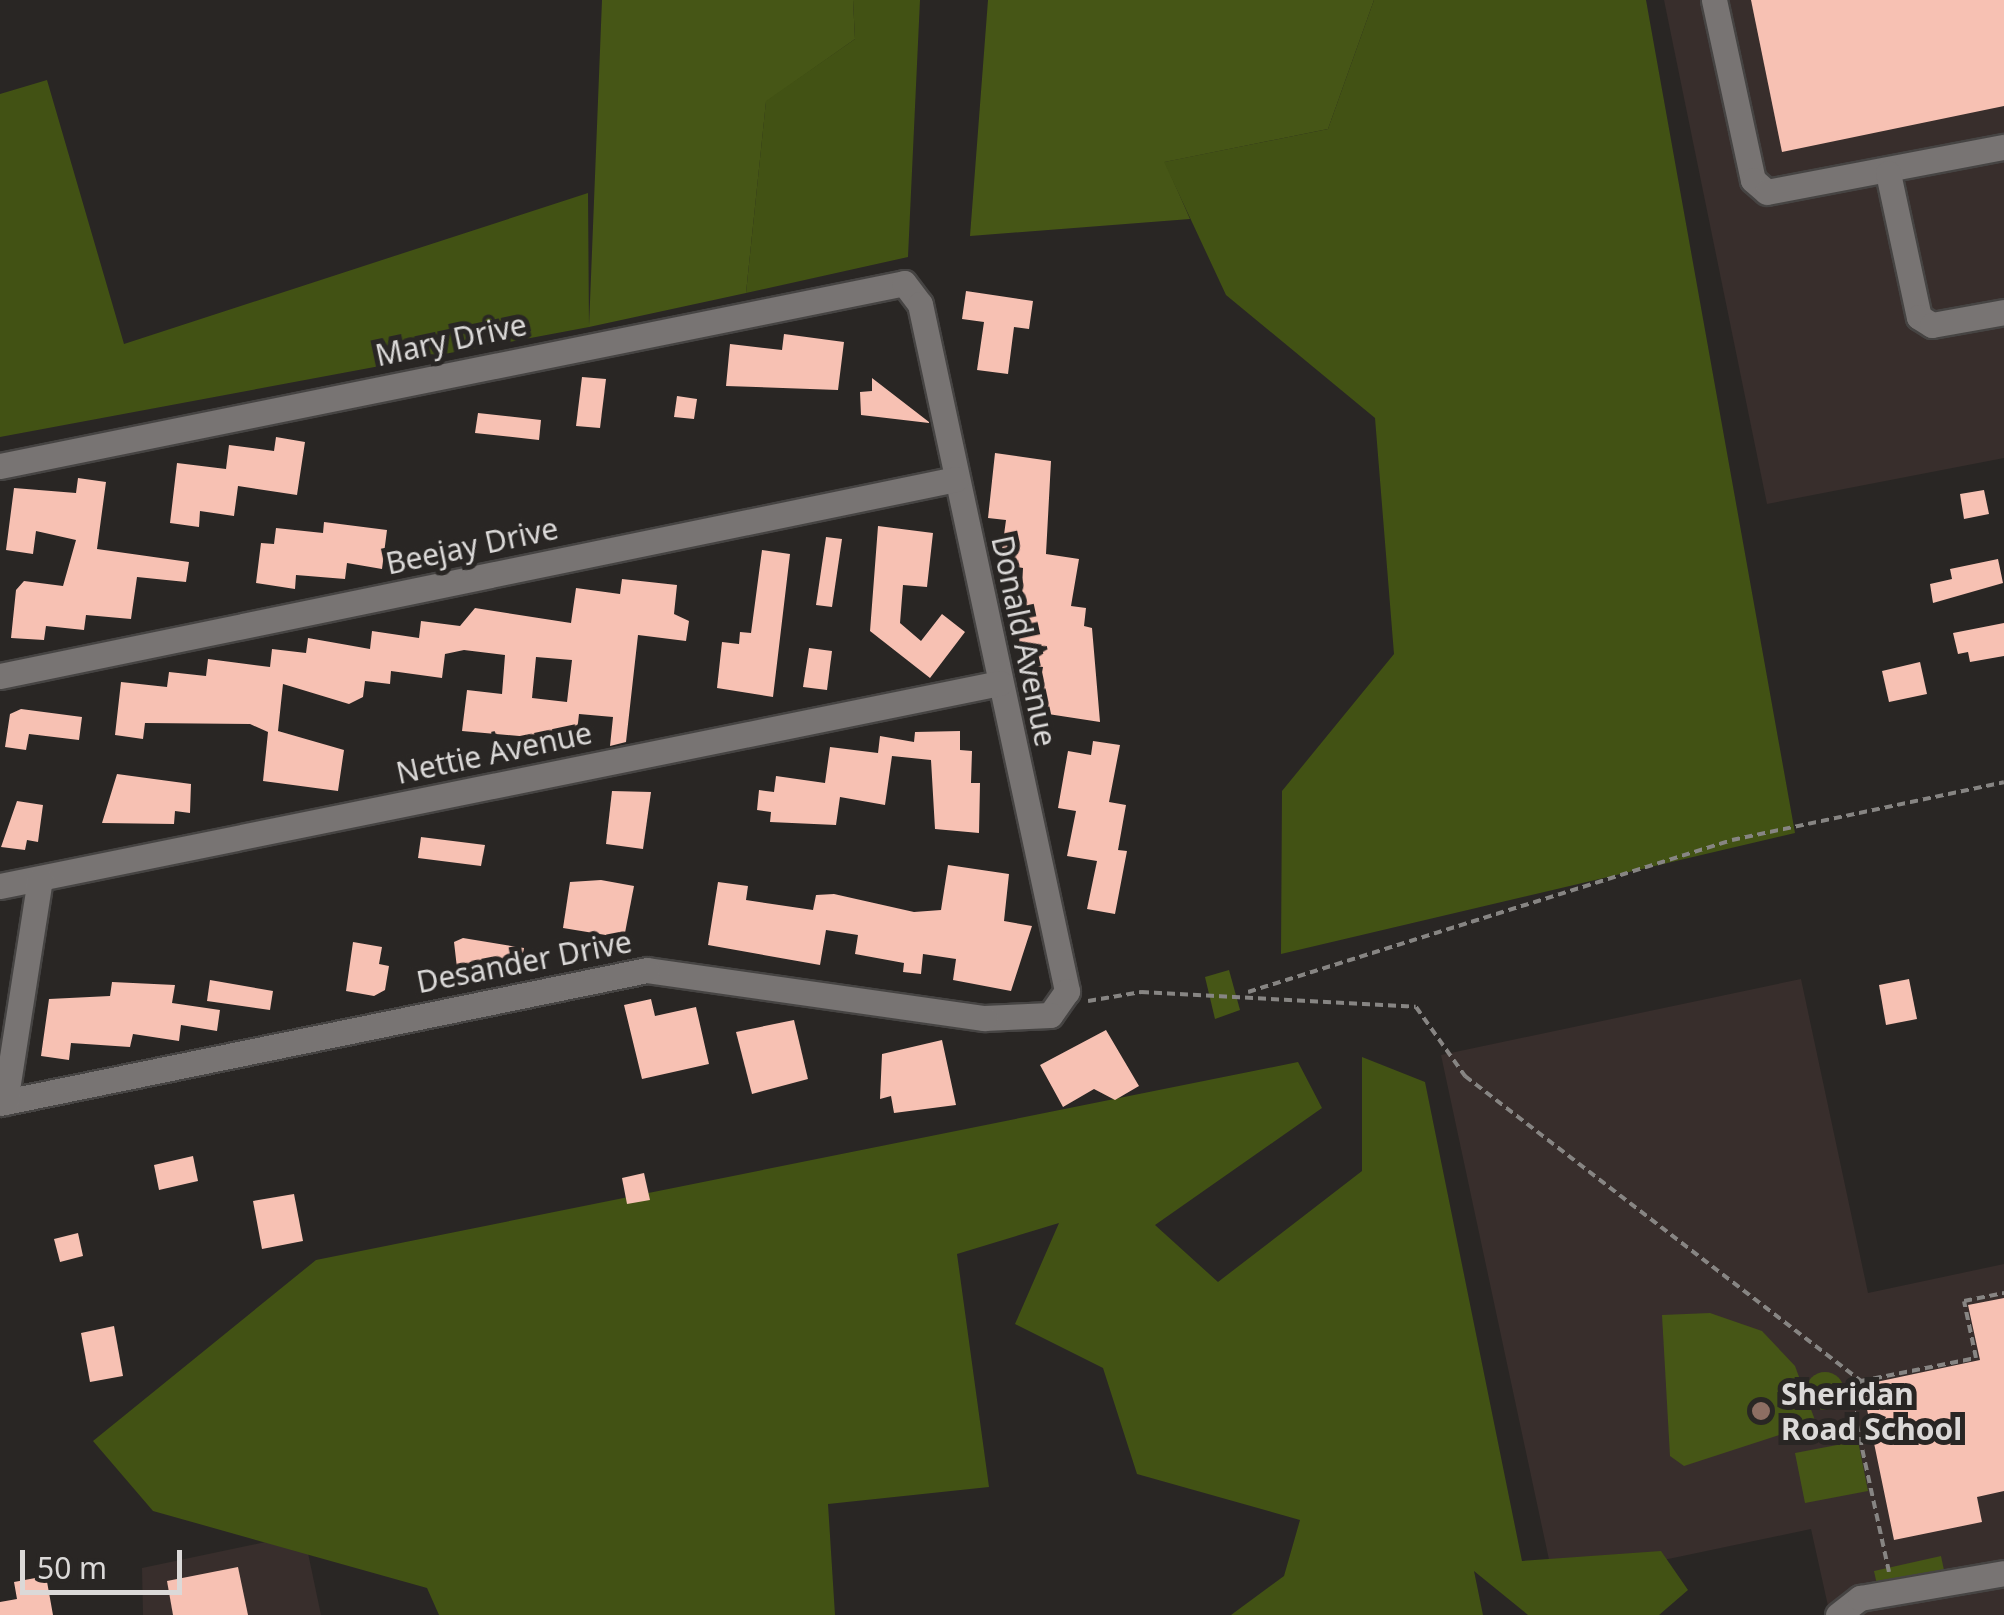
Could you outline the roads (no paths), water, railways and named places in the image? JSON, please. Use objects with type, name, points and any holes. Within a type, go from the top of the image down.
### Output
[{"type":"street","points":[[1714,0],[1752,180],[1767,192],[1792,194],[2004,147]]},
{"type":"street","points":[[1888,173],[1920,316],[1932,325],[2004,312]]},
{"type":"street","name":"Mary Drive","points":[[0,466],[891,283],[914,290]]},
{"type":"street","name":"Donald Avenue","points":[[914,290],[1000,683],[1064,1006]]},
{"type":"street","name":"Beejay Drive","points":[[0,676],[956,479]]},
{"type":"street","name":"Nettie Avenue","points":[[0,886],[1000,683]]},
{"type":"street","points":[[2,1103],[40,879]]},
{"type":"street","name":"Desander Drive","points":[[2,1103],[646,970],[984,1018],[1064,1006]]},
{"type":"street","points":[[1838,1615],[1844,1604],[1893,1591],[2004,1573]]},
{"type":"place","name":"Sheridan Road School","points":[[1761,1411]]}]
